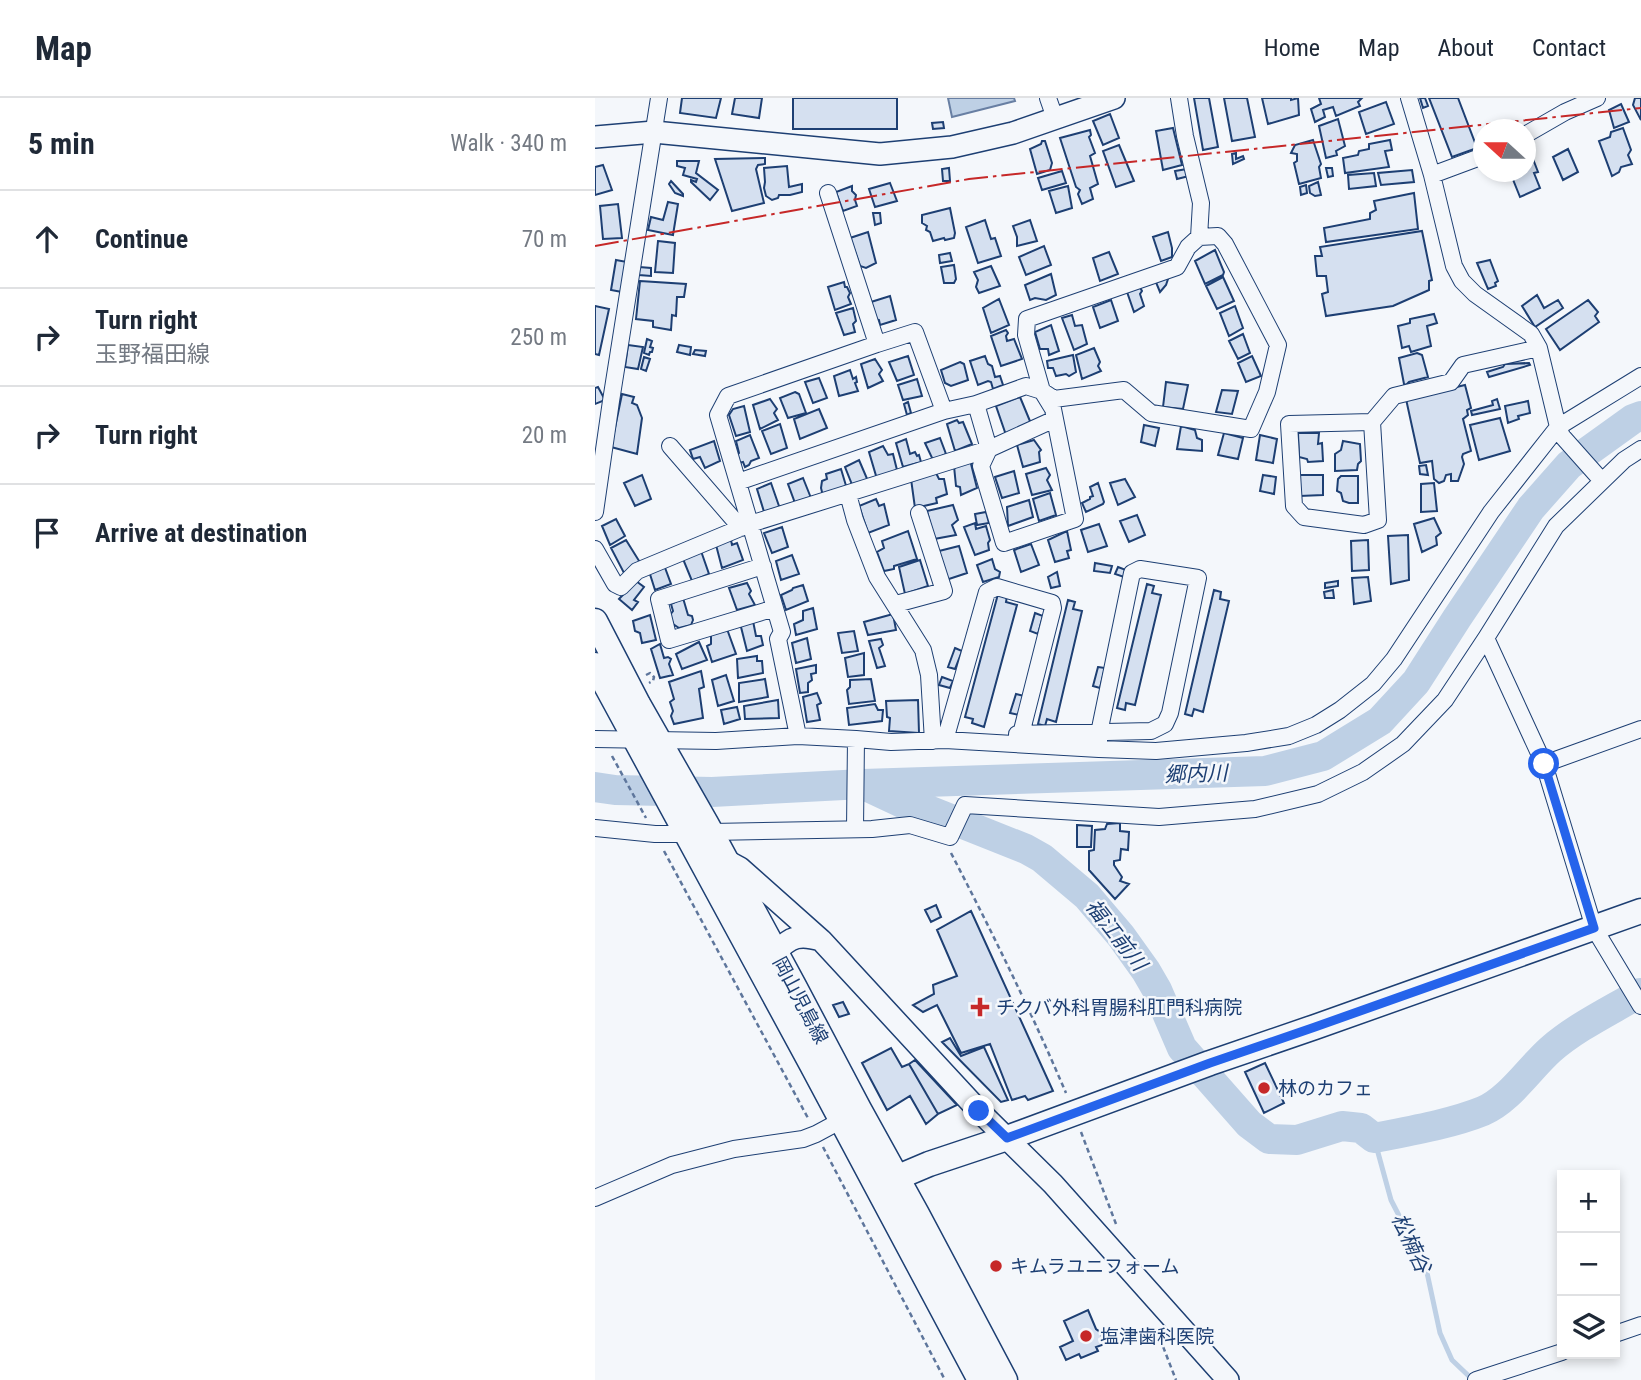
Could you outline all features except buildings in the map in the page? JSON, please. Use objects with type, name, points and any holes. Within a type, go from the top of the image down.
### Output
[{"type":"main road","name":"岡山児島線","points":[[595,621],[651,747]]},
{"type":"main road","name":"岡山児島線","points":[[595,665],[651,747],[887,1182],[1005,1380]]},
{"type":"main road","name":"岡山児島線","points":[[697,829],[727,861],[776,952],[822,1062],[842,1120],[887,1182],[980,1380]]},
{"type":"main road","points":[[887,1182],[929,1164],[1076,1118],[1199,1067],[1641,911]]},
{"type":"street","points":[[595,512],[659,98]]},
{"type":"street","points":[[1048,98],[1055,118]]},
{"type":"street","points":[[595,137],[654,132],[880,154],[952,147],[1013,133],[1114,98]]},
{"type":"street","points":[[1178,98],[1202,203],[1199,237]]},
{"type":"street","points":[[1409,98],[1432,174],[1454,266],[1462,281],[1475,294],[1531,334],[1539,348],[1560,431],[1600,479]]},
{"type":"street","points":[[1536,129],[1597,98]]},
{"type":"street","points":[[1432,174],[1473,160]]},
{"type":"street","points":[[828,193],[877,344]]},
{"type":"street","points":[[738,482],[1025,386],[1042,391],[1054,399],[1124,390],[1151,413],[1251,429],[1267,392],[1278,345],[1225,244],[1218,236],[1199,237],[1188,247],[1177,267],[1027,319],[1026,335],[1042,391],[1053,408],[1075,519],[1004,543],[981,466],[989,449],[976,404]]},
{"type":"street","points":[[798,737],[778,639],[782,632],[763,566],[746,526],[738,482],[718,415],[728,396],[915,332],[944,411]]},
{"type":"street","points":[[1373,422],[1289,424],[1294,506],[1304,517],[1364,525],[1378,520],[1373,422],[1394,396],[1451,382],[1463,365],[1539,348]]},
{"type":"street","points":[[595,739],[651,747],[798,737],[856,744],[942,737],[1099,741],[1156,751],[1247,743],[1289,736],[1340,710],[1373,684],[1394,659],[1491,512],[1560,431],[1641,376]]},
{"type":"street","points":[[595,549],[615,584],[621,587],[637,571],[746,526],[989,449],[1055,419]]},
{"type":"street","points":[[670,446],[746,526]]},
{"type":"street","points":[[595,828],[653,830],[910,825],[947,832],[965,805],[1159,817],[1255,808],[1318,794],[1363,772],[1403,744],[1445,700],[1556,526],[1600,479],[1641,449]]},
{"type":"street","points":[[848,494],[877,577],[923,650],[942,737]]},
{"type":"street","points":[[896,604],[944,591],[919,513]]},
{"type":"street","points":[[763,566],[659,599],[669,640],[775,608]]},
{"type":"street","points":[[1140,569],[1198,578],[1170,713],[1165,724],[1151,731],[1099,741],[1132,573],[1140,569]]},
{"type":"street","points":[[942,737],[987,592],[997,587],[1052,603],[1053,608],[1020,739]]},
{"type":"street","points":[[1486,638],[1544,764],[1594,928],[1641,1006]]},
{"type":"street","points":[[1544,764],[1641,729]]},
{"type":"street","points":[[855,827],[856,744]]},
{"type":"street","points":[[727,861],[740,868],[821,940],[979,1111],[1053,1184],[1228,1380]]},
{"type":"street","points":[[776,952],[789,939],[809,937],[821,940]]},
{"type":"street","points":[[595,1198],[672,1165],[734,1149],[803,1139],[817,1135],[842,1120]]},
{"type":"street","points":[[1620,1332],[1641,1325]]},
{"type":"street","points":[[1480,1379],[1557,1354]]},
{"type":"path","points":[[645,678],[650,673],[654,677],[653,681],[646,684]]},
{"type":"path","points":[[609,751],[817,1135],[945,1380]]},
{"type":"path","points":[[947,832],[1037,1027],[1076,1118],[1119,1233]]},
{"type":"path","points":[[1156,1328],[1176,1380]]},
{"type":"water","points":[[948,98],[1014,98],[1015,101],[952,117]]},
{"type":"waterway","name":"郷内川","points":[[595,787],[615,790],[712,792],[863,784],[1265,771],[1323,756],[1380,721],[1416,682],[1531,508],[1569,465],[1641,416]]},
{"type":"waterway","name":"福江前川","points":[[870,788],[902,803],[918,806],[1026,849],[1042,858],[1087,896],[1146,971],[1182,1048],[1249,1124],[1269,1139],[1297,1140],[1342,1126],[1361,1128],[1374,1138],[1471,1116],[1492,1106],[1510,1092],[1542,1058],[1571,1034],[1640,993],[1641,995]]},
{"type":"waterway","name":"松楠谷","points":[[1374,1138],[1391,1200],[1426,1268],[1440,1333],[1452,1360],[1473,1380]]},
{"type":"power","points":[[595,246],[969,179],[1641,108]]},
{"type":"place","name":"チクバ外科胃腸科肛門科病院","points":[[980,1007]]},
{"type":"place","name":"林のカフェ","points":[[1264,1088]]},
{"type":"place","name":"キムラユニフォーム","points":[[996,1266]]},
{"type":"place","name":"塩津歯科医院","points":[[1086,1336]]},
{"type":"route","points":[[979,1111],[1007,1138],[1210,1063],[1594,928],[1544,764]]}]
